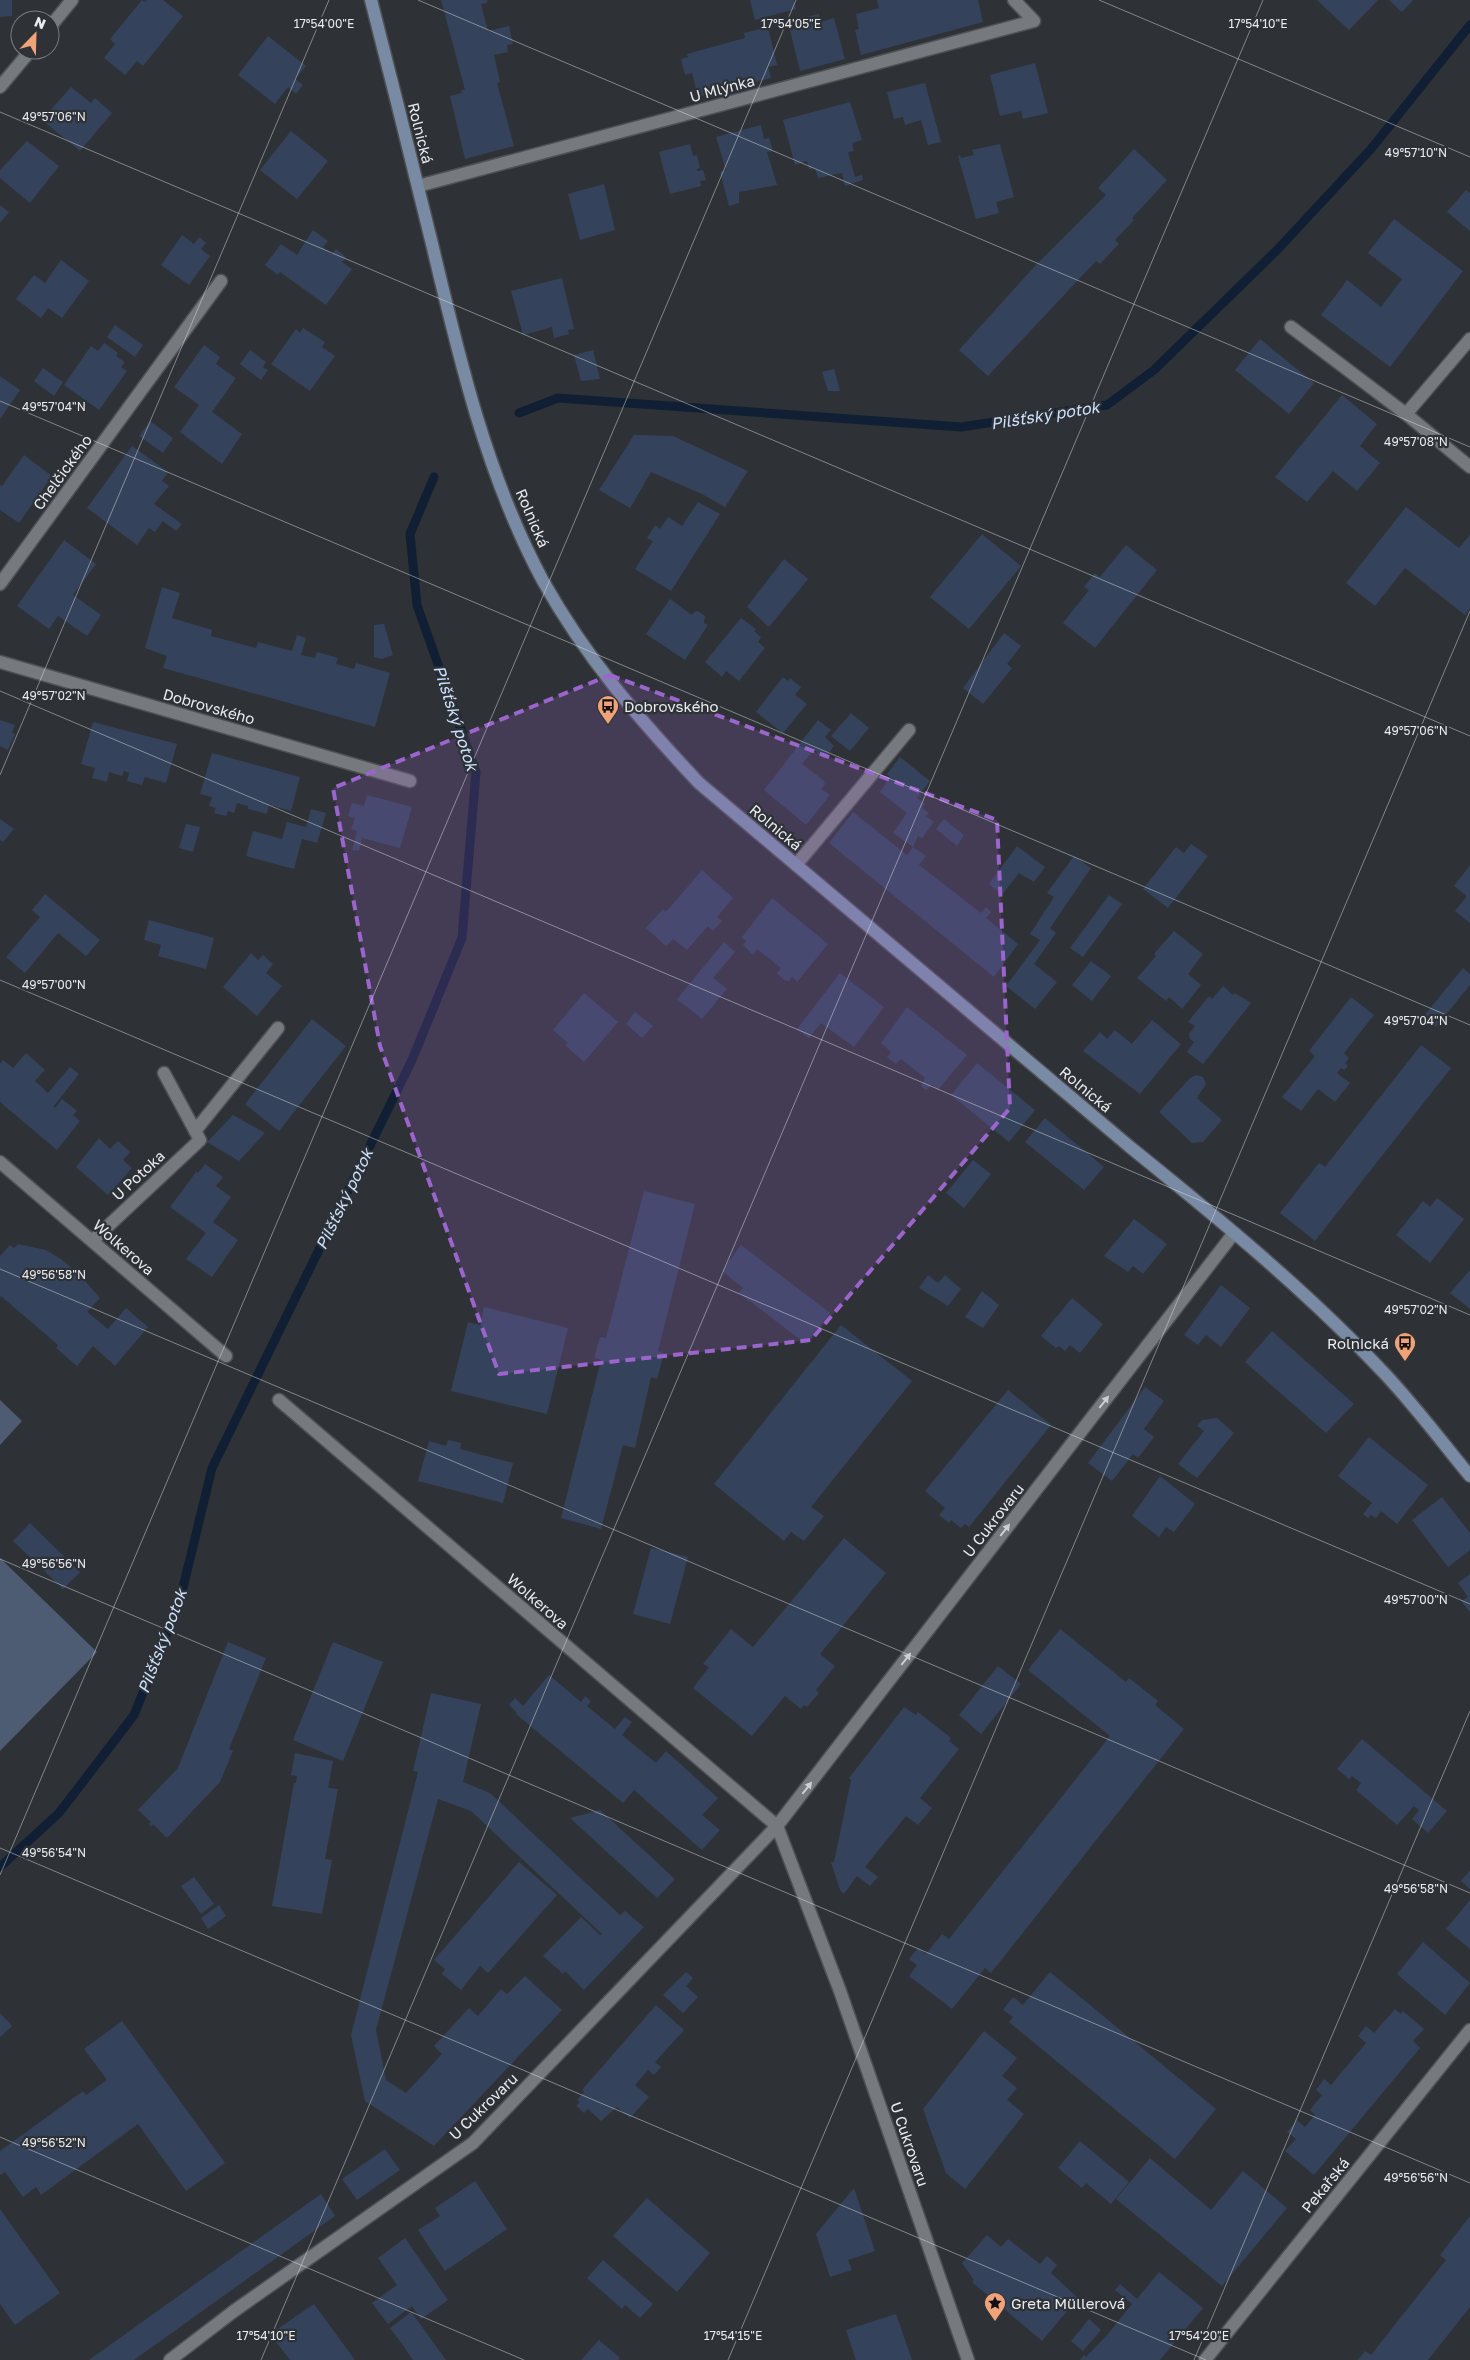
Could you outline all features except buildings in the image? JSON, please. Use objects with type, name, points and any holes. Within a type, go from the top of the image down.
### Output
[{"type":"street","points":[[60,15],[72,0]]},
{"type":"street","name":"Rolnická","points":[[372,0],[446,303],[480,428],[514,521],[542,579],[587,652],[640,720],[699,783],[1234,1233],[1312,1302],[1385,1374],[1470,1476]]},
{"type":"street","name":"U Mlýnka","points":[[418,186],[1034,21],[1014,0]]},
{"type":"street","points":[[0,87],[23,60]]},
{"type":"street","name":"Chelčického","points":[[0,584],[222,281]]},
{"type":"street","points":[[1291,327],[1406,414],[1470,467]]},
{"type":"street","points":[[1406,414],[1470,339]]},
{"type":"street","name":"Dobrovského","points":[[0,662],[410,781]]},
{"type":"street","points":[[796,865],[909,730]]},
{"type":"street","name":"U Potoka","points":[[92,1241],[200,1140],[196,1131],[278,1028]]},
{"type":"street","points":[[164,1073],[196,1131]]},
{"type":"street","name":"Wolkerova","points":[[0,1162],[226,1356]]},
{"type":"street","name":"U Cukrovaru","points":[[170,2360],[234,2312],[472,2143],[777,1826],[1234,1233]]},
{"type":"street","name":"Wolkerova","points":[[279,1400],[777,1826]]},
{"type":"street","name":"U Cukrovaru","points":[[777,1826],[840,1991],[968,2360]]},
{"type":"street","name":"Pekařská","points":[[1205,2360],[1470,2030]]},
{"type":"highlighted area","points":[[610,675],[997,820],[1010,1108],[811,1340],[499,1374],[380,1046],[333,788]]},
{"type":"shaded area","points":[[0,1400],[22,1421],[0,1445]]},
{"type":"shaded area","points":[[0,1558],[97,1652],[0,1751]]},
{"type":"waterway","name":"Pilšťský potok","points":[[519,413],[558,398],[961,427],[1107,405],[1154,370],[1278,249],[1371,149],[1470,25]]},
{"type":"waterway","name":"Pilšťský potok","points":[[0,1867],[59,1813],[134,1715],[180,1600],[212,1468],[412,1060],[462,938],[476,772],[417,605],[410,534],[434,477]]},
{"type":"place","name":"Dobrovského","points":[[608,725]]},
{"type":"place","name":"Rolnická","points":[[1405,1362]]},
{"type":"place","name":"Greta Müllerová","points":[[995,2322]]}]
